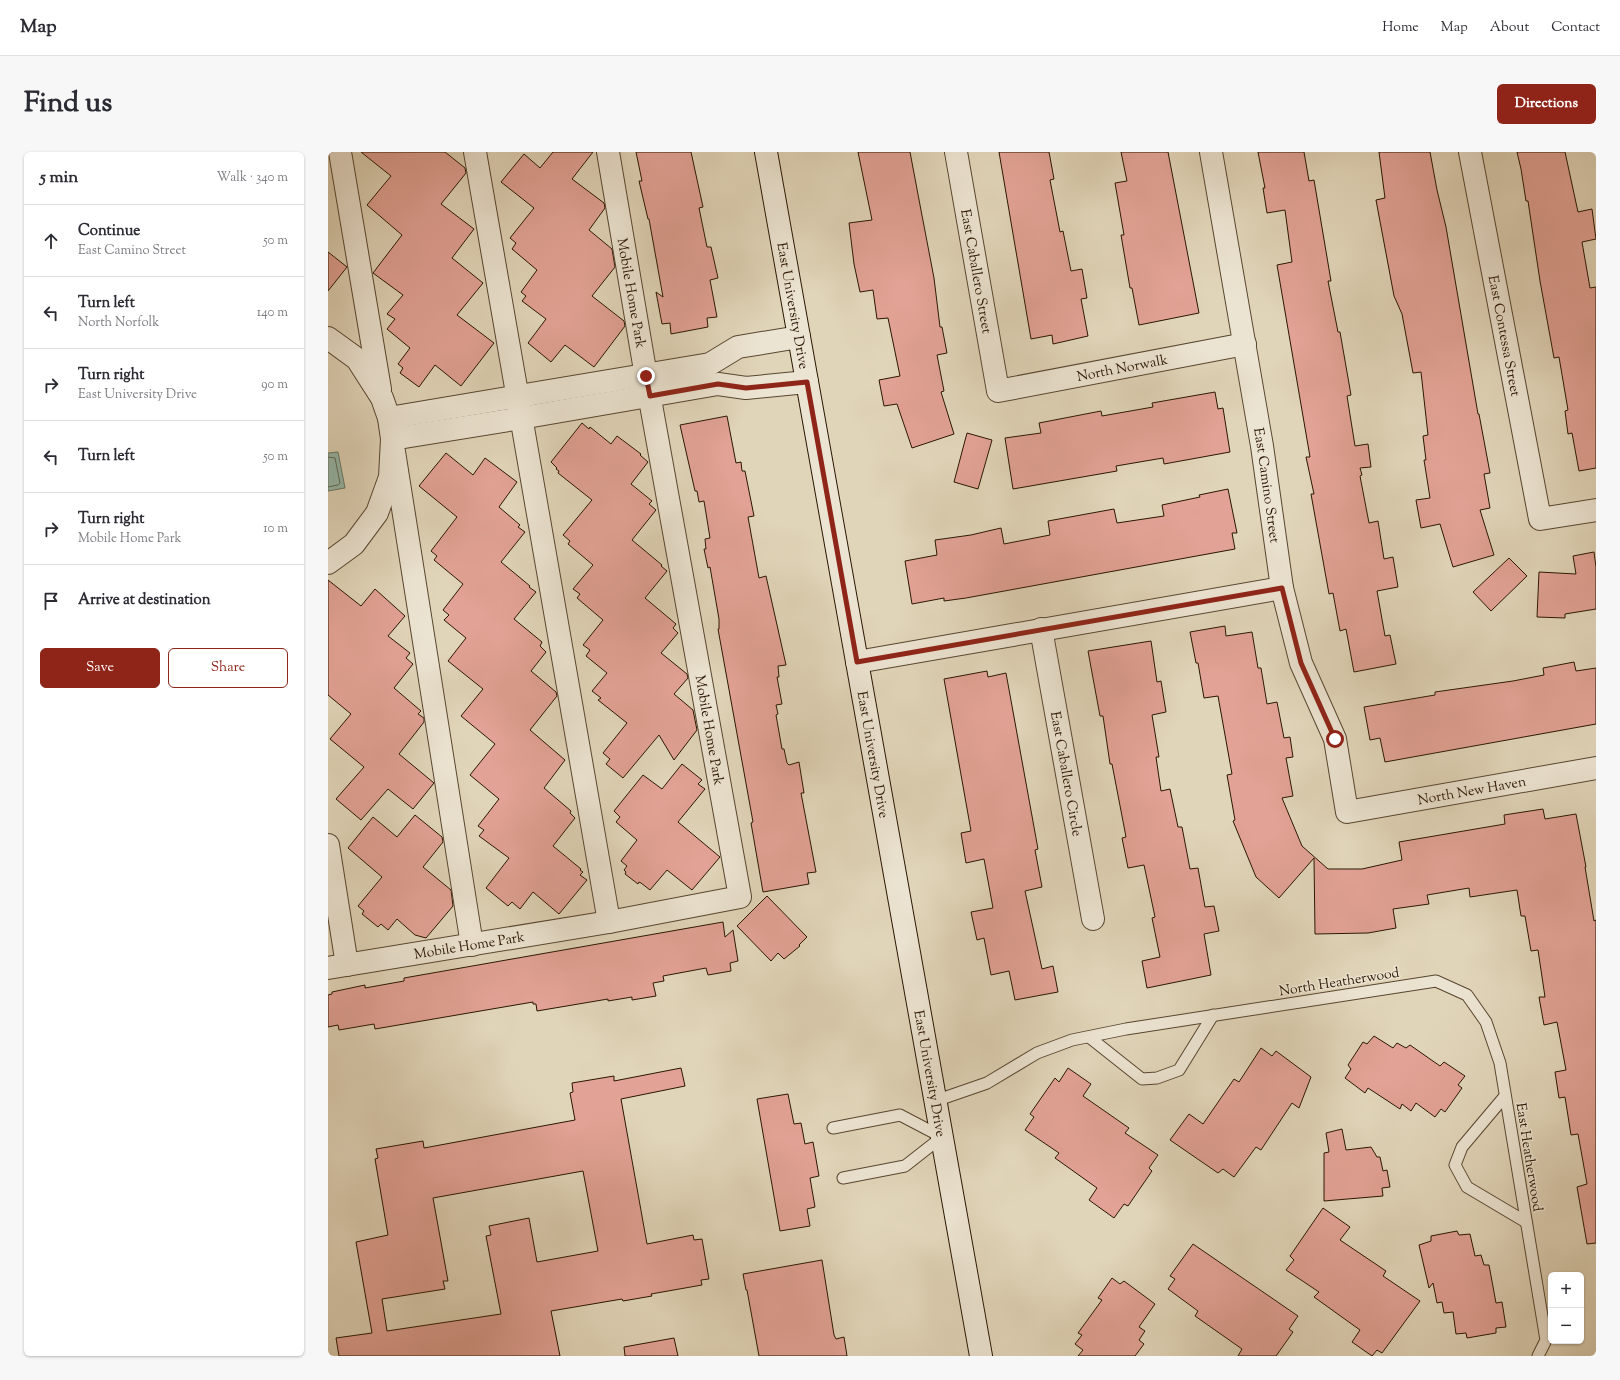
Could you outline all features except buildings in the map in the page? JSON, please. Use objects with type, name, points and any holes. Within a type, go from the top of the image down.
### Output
[{"type":"street","points":[[340,152],[388,418],[472,946]]},
{"type":"street","points":[[475,152],[609,922]]},
{"type":"street","name":"Mobile Home Park","points":[[337,966],[472,946],[740,897],[648,386],[608,152]]},
{"type":"street","name":"East University Drive","points":[[766,152],[980,1356]]},
{"type":"street","name":"East Caballero Street","points":[[956,152],[998,391]]},
{"type":"street","name":"East Camino Street","points":[[1212,152],[1246,344],[1282,588],[1301,663],[1335,739],[1347,812]]},
{"type":"street","name":"East Contessa Street","points":[[1470,152],[1540,519],[1596,510]]},
{"type":"street","points":[[388,418],[521,418],[648,386],[710,364],[738,347],[799,337]]},
{"type":"street","points":[[328,338],[357,360],[388,418],[390,477],[376,513],[354,544],[328,563]]},
{"type":"street","name":"North Norwalk","points":[[998,391],[1246,344]]},
{"type":"street","points":[[388,418],[517,397],[648,386],[718,384],[746,388],[807,382]]},
{"type":"street","points":[[857,662],[1282,588]]},
{"type":"street","name":"East Caballero Circle","points":[[1041,629],[1093,919]]},
{"type":"street","name":"North New Haven","points":[[1347,812],[1596,768]]},
{"type":"street","points":[[328,844],[337,966]]},
{"type":"lane","name":"North Heatherwood","points":[[935,1101],[987,1083],[1037,1053],[1072,1040],[1126,1029],[1436,981],[1467,995]]},
{"type":"lane","name":"East Heatherwood","points":[[1467,995],[1486,1022],[1500,1063],[1546,1340],[1539,1356]]},
{"type":"lane","points":[[1089,1037],[1142,1079],[1158,1078],[1179,1070],[1213,1015]]},
{"type":"lane","name":"East Heatherwood","points":[[1505,1096],[1462,1147],[1455,1165],[1467,1187],[1526,1222]]},
{"type":"lane","points":[[833,1128],[900,1115],[942,1137],[905,1166],[843,1178]]},
{"type":"water","points":[[338,452],[345,488],[328,491],[328,453]]},
{"type":"route","points":[[646,376],[650,396],[718,384],[746,388],[807,382],[857,662],[1282,588],[1301,663],[1335,739]]}]
